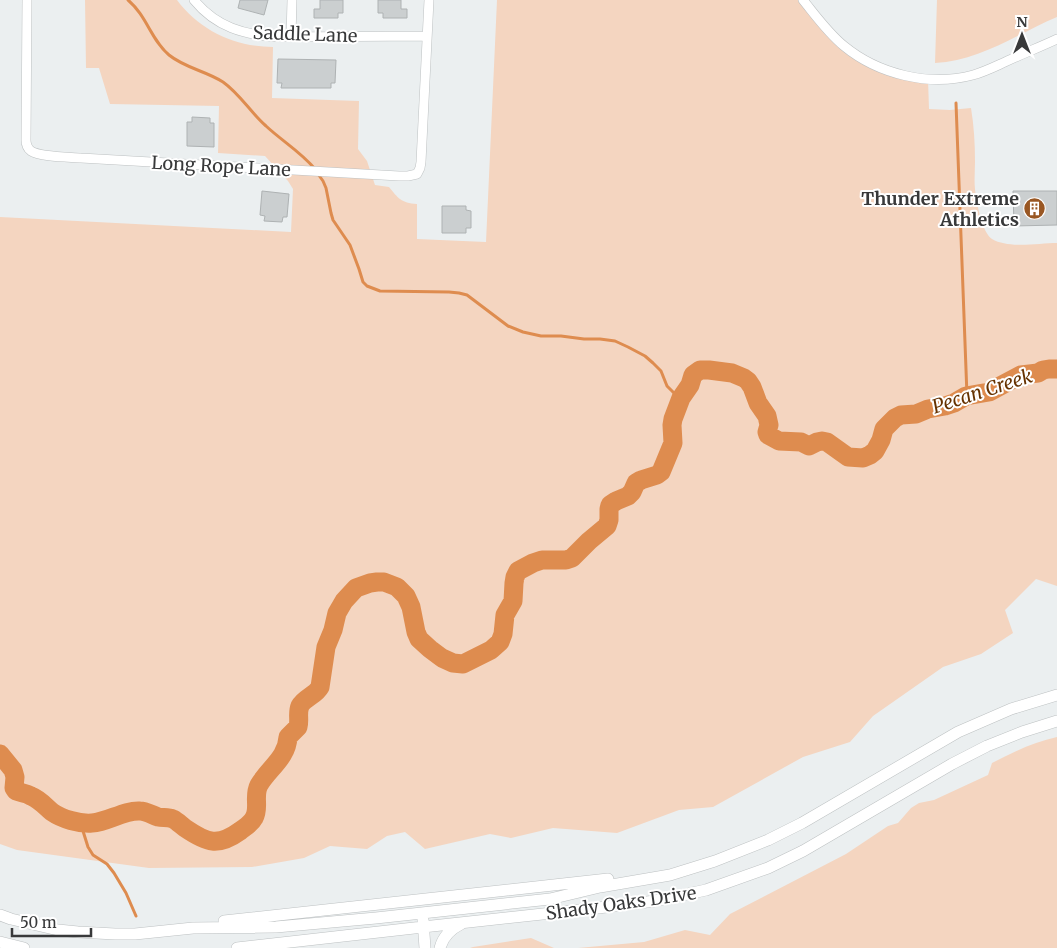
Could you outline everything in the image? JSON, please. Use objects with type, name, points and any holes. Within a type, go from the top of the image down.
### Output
[{"type":"street","name":"Long Rope Lane","points":[[27,0],[26,140],[28,148],[36,153],[81,158],[371,175],[408,176],[417,174],[421,162],[427,36]]},
{"type":"street","name":"Saddle Lane","points":[[194,0],[209,16],[222,24],[237,30],[266,36],[427,36]]},
{"type":"street","points":[[291,37],[292,0]]},
{"type":"street","points":[[427,36],[429,0]]},
{"type":"street","points":[[803,0],[830,33],[850,51],[866,61],[908,77],[952,79],[973,75],[1057,39]]},
{"type":"street","name":"Shady Oaks Drive","points":[[0,915],[40,926],[78,932],[125,934],[193,928],[276,927],[550,899],[600,887],[670,875],[751,848],[786,832],[941,742],[976,724],[1011,709],[1057,695]]},
{"type":"street","name":"Shady Oaks Drive","points":[[237,948],[655,901],[706,890],[768,868],[803,851],[969,755],[1022,732],[1057,721]]},
{"type":"street","name":"Shady Oaks Drive","points":[[193,928],[220,922],[614,878],[702,864]]},
{"type":"street","points":[[422,913],[425,948]]},
{"type":"street","points":[[440,948],[442,941],[449,932],[464,923]]},
{"type":"street","points":[[0,942],[24,948]]},
{"type":"shaded area","points":[[85,0],[177,0],[196,20],[219,35],[245,44],[273,47],[272,98],[359,101],[358,149],[367,161],[375,185],[389,187],[400,199],[417,204],[417,239],[486,242],[497,0],[803,0],[830,33],[866,61],[928,79],[929,109],[971,108],[975,142],[976,194],[982,223],[988,236],[999,242],[1015,245],[1057,243],[1057,586],[1036,579],[1005,610],[1013,633],[981,654],[943,667],[873,716],[850,742],[803,757],[713,807],[679,810],[617,833],[553,828],[511,838],[490,834],[425,849],[405,832],[387,836],[367,849],[330,846],[304,858],[252,867],[149,868],[17,850],[0,844],[0,217],[291,232],[293,189],[265,156],[218,153],[219,106],[110,104],[99,68],[86,68]]},
{"type":"shaded area","points":[[937,0],[1057,0],[1057,17],[983,52],[952,61],[935,63]]},
{"type":"shaded area","points":[[1057,737],[1057,948],[578,948],[644,942],[685,930],[710,935],[730,914],[846,854],[888,826],[898,823],[911,808],[919,803],[934,800],[988,775],[992,763],[1008,755]]},
{"type":"shaded area","points":[[531,938],[554,948],[470,948],[473,947]]},
{"type":"building","points":[[240,0],[268,0],[264,15],[238,8]]},
{"type":"building","points":[[320,0],[343,0],[343,13],[338,13],[338,18],[314,18],[314,9],[320,9]]},
{"type":"building","points":[[378,0],[401,0],[401,9],[407,9],[407,18],[383,18],[383,13],[378,13]]},
{"type":"building","points":[[278,59],[336,60],[335,83],[331,83],[331,88],[281,88],[282,83],[277,83]]},
{"type":"building","points":[[192,117],[210,118],[210,123],[214,123],[214,147],[187,146],[187,122],[192,122]]},
{"type":"building","points":[[262,191],[289,194],[287,217],[283,217],[282,222],[264,221],[265,216],[260,215]]},
{"type":"building","name":"Thunder Extreme Athletics","points":[[1013,191],[1057,191],[1057,225],[1014,226]]},
{"type":"building","points":[[442,206],[466,206],[466,210],[471,211],[471,228],[466,228],[466,233],[442,233]]},
{"type":"waterway","points":[[128,0],[140,13],[158,42],[169,55],[223,82],[235,92],[261,121],[304,157],[315,169]]},
{"type":"waterway","points":[[956,103],[967,396]]},
{"type":"waterway","points":[[318,174],[326,188],[333,220],[350,245],[363,282],[367,286],[380,291],[459,293],[467,295],[508,326],[523,332],[541,336],[615,341],[645,356],[661,371],[667,386],[681,398]]},
{"type":"waterway","name":"Pecan Creek","points":[[0,754],[13,770],[15,777],[14,788],[16,791],[34,797],[56,815],[66,819],[82,823],[92,823],[104,821],[128,812],[142,811],[158,817],[173,819],[206,840],[219,841],[225,839],[246,827],[254,818],[256,814],[257,789],[281,757],[288,737],[298,727],[300,706],[320,687],[326,647],[337,613],[344,601],[356,588],[377,582],[384,582],[397,587],[406,596],[411,607],[419,639],[442,658],[453,663],[463,664],[491,650],[500,642],[503,634],[505,615],[513,601],[514,583],[518,571],[542,560],[566,560],[572,558],[607,526],[610,505],[628,496],[636,483],[661,472],[673,443],[673,419],[681,398],[690,385],[693,375],[700,370],[732,373],[748,381],[758,403],[767,416],[769,425],[768,435],[779,441],[801,442],[809,446],[817,442],[827,442],[848,457],[863,458],[875,451],[884,429],[901,415],[916,414],[954,403],[966,396],[989,392],[1021,375],[1057,369]]},
{"type":"waterway","points":[[84,823],[83,831],[88,847],[93,855],[107,864],[114,873],[126,893],[136,916]]},
{"type":"place","name":"Thunder Extreme Athletics","points":[[1035,208]]}]
